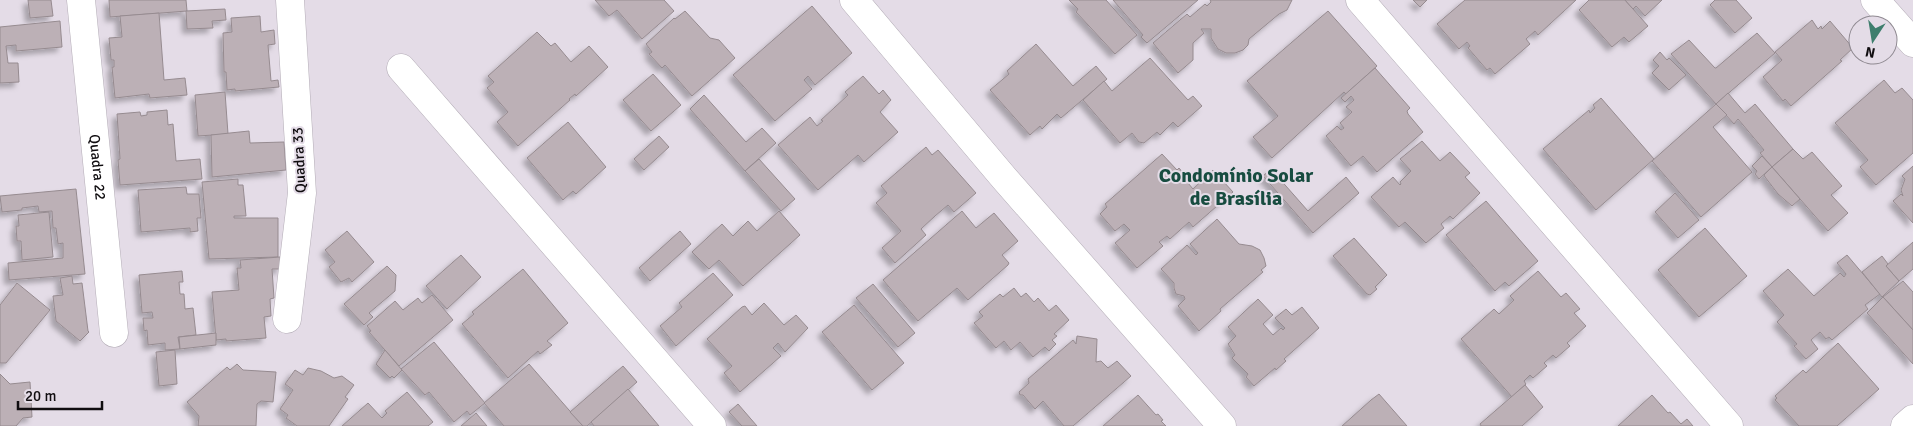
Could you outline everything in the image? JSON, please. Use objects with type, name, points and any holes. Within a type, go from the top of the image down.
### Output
[{"type":"street","name":"Quadra 22","points":[[81,0],[114,333]]},
{"type":"street","name":"Quadra 33","points":[[287,319],[302,193],[290,0]]},
{"type":"street","points":[[854,0],[1004,178],[1222,426]]},
{"type":"street","points":[[1360,0],[1728,426]]},
{"type":"street","points":[[1875,0],[1913,43]]},
{"type":"street","points":[[401,68],[712,426]]},
{"type":"street","points":[[1905,426],[1913,419]]},
{"type":"building","points":[[28,0],[51,0],[53,16],[30,18]]},
{"type":"building","points":[[109,0],[186,0],[187,11],[110,17]]},
{"type":"building","points":[[595,0],[664,0],[674,11],[642,39],[617,10],[609,16]]},
{"type":"building","points":[[1069,0],[1106,0],[1137,35],[1115,54],[1076,12],[1078,9]]},
{"type":"building","points":[[1113,0],[1198,0],[1147,43],[1141,37],[1143,35]]},
{"type":"building","points":[[1210,0],[1292,0],[1287,10],[1279,14],[1249,39],[1248,45],[1243,50],[1235,53],[1226,53],[1218,49],[1211,38],[1211,29],[1201,29],[1204,33],[1193,43],[1193,60],[1178,73],[1153,43],[1187,14],[1190,17],[1205,4],[1207,6],[1211,2]]},
{"type":"building","points":[[1413,0],[1427,0],[1420,7]]},
{"type":"building","points":[[1465,0],[1576,0],[1538,35],[1535,31],[1526,39],[1530,44],[1495,74],[1490,68],[1487,70],[1468,48],[1470,46],[1467,42],[1459,49],[1437,24]]},
{"type":"building","points":[[1589,0],[1625,0],[1648,26],[1629,42],[1624,37],[1612,47],[1579,10]]},
{"type":"building","points":[[1625,0],[1662,0],[1645,16],[1636,6],[1633,9]]},
{"type":"building","points":[[1715,0],[1736,0],[1752,18],[1735,33],[1710,5]]},
{"type":"building","points":[[812,6],[852,53],[815,85],[808,76],[804,80],[812,89],[775,121],[733,75]]},
{"type":"building","points":[[225,9],[226,20],[212,21],[213,28],[187,29],[186,11]]},
{"type":"building","points":[[685,11],[710,38],[719,40],[735,58],[692,96],[665,65],[662,68],[649,54],[652,52],[646,44],[674,18]]},
{"type":"building","points":[[1328,11],[1377,66],[1346,94],[1344,92],[1272,158],[1253,137],[1278,116],[1247,81]]},
{"type":"building","points":[[159,13],[164,80],[185,78],[187,95],[150,98],[149,94],[115,98],[112,67],[114,67],[114,60],[111,60],[109,38],[122,37],[120,16]]},
{"type":"building","points":[[260,16],[261,32],[274,30],[275,44],[268,45],[271,81],[278,80],[279,87],[227,90],[226,72],[224,72],[223,33],[232,32],[231,18]]},
{"type":"building","points":[[1812,20],[1818,29],[1821,26],[1822,29],[1830,21],[1848,42],[1848,53],[1840,60],[1842,61],[1791,106],[1785,99],[1783,101],[1763,77],[1782,60],[1775,52]]},
{"type":"building","points":[[60,21],[62,47],[16,51],[16,45],[6,46],[8,63],[18,63],[19,82],[0,83],[0,27]]},
{"type":"building","points":[[537,32],[551,46],[555,43],[571,62],[589,46],[608,67],[576,96],[575,94],[569,99],[518,146],[497,122],[508,112],[487,88],[494,82],[488,76]]},
{"type":"building","points":[[1757,33],[1775,53],[1716,104],[1671,54],[1689,40],[1716,68]]},
{"type":"building","points":[[1036,44],[1073,86],[1096,66],[1107,79],[1061,118],[1057,114],[1042,129],[1040,126],[1030,135],[990,90],[1009,74],[1007,71]]},
{"type":"building","points":[[1660,52],[1686,75],[1669,90],[1652,73],[1659,66],[1653,60]]},
{"type":"building","points":[[1150,58],[1188,100],[1193,96],[1202,106],[1178,127],[1173,122],[1160,135],[1157,132],[1144,143],[1139,142],[1132,133],[1120,143],[1083,100],[1104,81],[1112,91]]},
{"type":"building","points":[[1375,68],[1410,108],[1407,111],[1408,114],[1423,132],[1377,172],[1363,156],[1351,166],[1326,136],[1337,126],[1341,130],[1344,128],[1340,123],[1352,112],[1346,107],[1354,100],[1351,96],[1345,102],[1341,98]]},
{"type":"building","points":[[653,74],[681,105],[651,131],[623,100]]},
{"type":"building","points":[[863,76],[879,94],[883,90],[891,100],[880,112],[898,132],[864,162],[858,155],[818,190],[778,145],[810,117],[817,126],[848,95],[845,92]]},
{"type":"building","points":[[1884,80],[1895,93],[1902,88],[1913,100],[1913,153],[1876,185],[1860,167],[1868,160],[1835,123]]},
{"type":"building","points":[[225,92],[228,134],[198,136],[195,95]]},
{"type":"building","points":[[1728,93],[1745,113],[1755,104],[1793,149],[1772,167],[1760,153],[1764,150],[1738,119],[1734,124],[1716,104]]},
{"type":"building","points":[[704,95],[746,142],[762,128],[776,143],[745,171],[690,109]]},
{"type":"building","points":[[1601,98],[1654,159],[1596,210],[1543,149],[1589,110],[1590,113],[1595,108],[1593,105]]},
{"type":"building","points":[[1716,104],[1727,115],[1713,127],[1752,172],[1701,217],[1652,161]]},
{"type":"building","points":[[167,110],[168,125],[173,124],[176,161],[200,159],[202,179],[120,185],[117,114],[140,112],[141,116],[147,115],[147,112]]},
{"type":"building","points":[[568,122],[606,167],[576,194],[573,191],[563,200],[527,158]]},
{"type":"building","points":[[249,131],[250,143],[284,142],[286,170],[212,177],[211,135]]},
{"type":"building","points":[[659,136],[669,147],[644,170],[634,159]]},
{"type":"building","points":[[1422,141],[1440,161],[1450,152],[1470,173],[1465,177],[1480,193],[1453,219],[1450,216],[1441,224],[1444,228],[1426,243],[1405,222],[1399,227],[1371,197],[1393,177],[1401,184],[1400,182],[1411,171],[1400,159]]},
{"type":"building","points":[[926,147],[932,155],[938,150],[976,193],[954,212],[948,205],[935,216],[921,229],[926,235],[895,263],[882,248],[901,231],[876,203],[887,193],[881,186]]},
{"type":"building","points":[[1793,149],[1803,159],[1812,152],[1842,186],[1831,195],[1848,213],[1828,231],[1772,167]]},
{"type":"building","points":[[1162,154],[1177,170],[1179,168],[1190,181],[1188,183],[1193,189],[1213,170],[1233,192],[1193,227],[1189,222],[1170,239],[1167,236],[1159,242],[1163,246],[1137,268],[1115,243],[1130,230],[1124,224],[1115,231],[1100,214],[1107,207],[1105,204]]},
{"type":"building","points":[[1762,156],[1772,167],[1759,179],[1755,174],[1757,171],[1752,166]]},
{"type":"building","points":[[759,159],[795,199],[781,211],[745,171]]},
{"type":"building","points":[[1913,166],[1913,223],[1893,201],[1901,194],[1903,196],[1901,190],[1905,179],[1902,176]]},
{"type":"building","points":[[1772,167],[1800,199],[1792,206],[1778,194],[1765,177],[1764,175]]},
{"type":"building","points":[[1271,169],[1308,211],[1346,177],[1359,193],[1313,233],[1263,176]]},
{"type":"building","points":[[238,179],[238,185],[243,185],[246,216],[234,216],[234,218],[278,218],[278,257],[209,259],[202,182]]},
{"type":"building","points":[[186,187],[187,194],[199,194],[201,218],[197,218],[198,231],[190,232],[190,228],[141,232],[138,190]]},
{"type":"building","points":[[76,189],[85,274],[9,280],[8,263],[63,258],[63,243],[58,244],[56,228],[53,228],[52,211],[39,212],[38,206],[2,212],[0,196]]},
{"type":"building","points":[[1675,193],[1699,220],[1678,238],[1655,212]]},
{"type":"building","points":[[1486,201],[1538,261],[1509,286],[1505,282],[1495,291],[1446,235]]},
{"type":"building","points":[[779,211],[800,235],[743,286],[719,260],[709,269],[692,252],[722,224],[733,236],[748,221],[757,231]]},
{"type":"building","points":[[962,211],[976,228],[994,213],[1018,241],[1002,255],[1009,263],[1008,265],[968,300],[957,288],[918,321],[883,280]]},
{"type":"building","points":[[49,212],[53,257],[22,260],[21,241],[17,241],[16,226],[19,226],[18,215]]},
{"type":"building","points":[[1217,219],[1239,244],[1252,246],[1260,250],[1266,266],[1261,270],[1263,272],[1220,309],[1221,311],[1199,331],[1178,306],[1185,299],[1184,296],[1176,294],[1174,283],[1161,269],[1187,245],[1196,255],[1198,253],[1190,244]]},
{"type":"building","points":[[1705,228],[1747,276],[1699,317],[1658,270]]},
{"type":"building","points":[[347,231],[374,262],[352,282],[349,278],[341,282],[329,267],[335,262],[325,250]]},
{"type":"building","points":[[680,231],[691,244],[650,281],[639,268]]},
{"type":"building","points":[[1354,238],[1387,275],[1370,295],[1333,256]]},
{"type":"building","points":[[1913,242],[1913,269],[1899,281],[1886,266]]},
{"type":"building","points":[[461,255],[481,277],[447,309],[426,286]]},
{"type":"building","points":[[1847,255],[1880,294],[1865,305],[1868,309],[1832,340],[1829,337],[1826,339],[1820,332],[1811,340],[1818,349],[1806,359],[1794,346],[1797,344],[1777,322],[1784,315],[1763,291],[1788,269],[1814,296],[1840,273],[1844,277],[1846,274],[1837,263]]},
{"type":"building","points":[[1882,256],[1888,264],[1886,266],[1899,281],[1882,297],[1862,272]]},
{"type":"building","points":[[280,257],[281,269],[272,269],[274,298],[270,299],[271,316],[264,317],[266,338],[216,340],[212,292],[239,290],[237,268],[241,268],[240,260]]},
{"type":"building","points":[[387,266],[396,275],[395,291],[369,313],[373,317],[364,325],[344,304]]},
{"type":"building","points":[[523,269],[568,323],[547,341],[552,345],[540,354],[538,351],[508,378],[462,324],[474,314],[472,312]]},
{"type":"building","points":[[182,271],[183,282],[179,282],[180,294],[184,294],[185,309],[193,308],[196,335],[178,337],[180,349],[165,350],[165,343],[148,345],[147,330],[144,331],[143,318],[153,318],[152,312],[142,313],[139,275]]},
{"type":"building","points":[[1538,271],[1561,297],[1566,293],[1580,309],[1574,313],[1586,326],[1567,343],[1570,346],[1556,358],[1553,355],[1544,363],[1547,366],[1533,378],[1530,375],[1524,381],[1526,384],[1512,397],[1461,339],[1494,309],[1499,314],[1514,300],[1510,296]]},
{"type":"building","points":[[713,273],[733,295],[676,346],[660,326],[682,307],[679,303]]},
{"type":"building","points":[[72,276],[73,284],[82,283],[89,332],[80,341],[56,321],[53,296],[63,295],[60,278]]},
{"type":"building","points":[[1903,281],[1913,292],[1913,330],[1883,297]]},
{"type":"building","points":[[17,283],[50,310],[6,363],[0,363],[0,305]]},
{"type":"building","points":[[873,284],[915,333],[898,347],[856,298]]},
{"type":"building","points":[[1014,288],[1021,297],[1026,293],[1034,302],[1038,298],[1049,311],[1056,305],[1069,320],[1054,334],[1057,336],[1052,340],[1056,344],[1049,351],[1045,347],[1033,357],[1020,342],[1011,350],[1004,341],[996,348],[974,323],[983,316],[979,312],[1000,294],[1003,297]]},
{"type":"building","points":[[432,295],[453,320],[399,366],[369,332],[371,331],[367,326],[395,301],[403,310],[418,298],[422,303]]},
{"type":"building","points":[[1883,297],[1913,330],[1913,364],[1867,313]]},
{"type":"building","points":[[1258,299],[1273,315],[1263,324],[1273,335],[1281,328],[1283,330],[1285,328],[1275,318],[1286,309],[1292,315],[1302,307],[1319,328],[1284,359],[1286,361],[1276,370],[1275,368],[1254,386],[1246,377],[1248,374],[1232,358],[1235,355],[1228,344],[1236,336],[1228,327]]},
{"type":"building","points":[[764,303],[784,325],[796,315],[808,328],[785,352],[778,343],[773,348],[781,356],[740,392],[724,373],[732,366],[707,339],[742,307],[745,306],[752,315]]},
{"type":"building","points":[[854,305],[904,363],[872,390],[822,332]]},
{"type":"building","points":[[216,333],[216,345],[180,349],[179,337]]},
{"type":"building","points":[[1077,336],[1097,339],[1096,362],[1101,361],[1108,368],[1117,361],[1131,376],[1073,426],[1064,426],[1043,401],[1035,409],[1019,392],[1029,383],[1028,379],[1073,340],[1076,344]]},
{"type":"building","points":[[434,342],[485,403],[470,415],[467,411],[454,422],[429,392],[425,395],[401,369]]},
{"type":"building","points":[[1838,343],[1879,389],[1837,426],[1799,426],[1775,400],[1777,398],[1775,396],[1803,370],[1806,373]]},
{"type":"building","points":[[175,350],[177,384],[159,386],[156,352]]},
{"type":"building","points":[[385,350],[402,370],[394,378],[392,376],[390,378],[376,364]]},
{"type":"building","points":[[237,364],[243,370],[276,372],[273,402],[261,401],[257,404],[256,426],[198,426],[199,416],[187,402],[227,367],[230,370]]},
{"type":"building","points":[[529,364],[583,426],[504,426],[484,403]]},
{"type":"building","points":[[623,366],[637,382],[587,426],[583,426],[570,412]]},
{"type":"building","points":[[308,368],[321,371],[334,378],[342,376],[354,385],[345,397],[348,399],[329,426],[297,426],[286,418],[288,415],[280,409],[293,390],[285,384],[295,370],[303,375]]},
{"type":"building","points":[[0,374],[10,384],[30,382],[32,417],[23,418],[16,426],[0,426]]},
{"type":"building","points":[[1525,385],[1543,407],[1522,426],[1481,426],[1480,424]]},
{"type":"building","points":[[628,389],[659,426],[594,426],[591,422]]},
{"type":"building","points":[[407,392],[433,422],[428,426],[342,426],[368,403],[382,418],[387,413],[385,411]]},
{"type":"building","points":[[1379,394],[1407,426],[1342,426],[1371,400]]},
{"type":"building","points":[[1138,395],[1156,415],[1158,414],[1166,426],[1103,426]]},
{"type":"building","points":[[1652,395],[1681,424],[1687,419],[1693,426],[1618,426]]},
{"type":"building","points":[[738,404],[757,426],[742,426],[729,412]]},
{"type":"building","points":[[476,413],[487,426],[461,426]]},
{"type":"district","name":"Condomínio Solar de Brasília","points":[[1236,186]]}]
